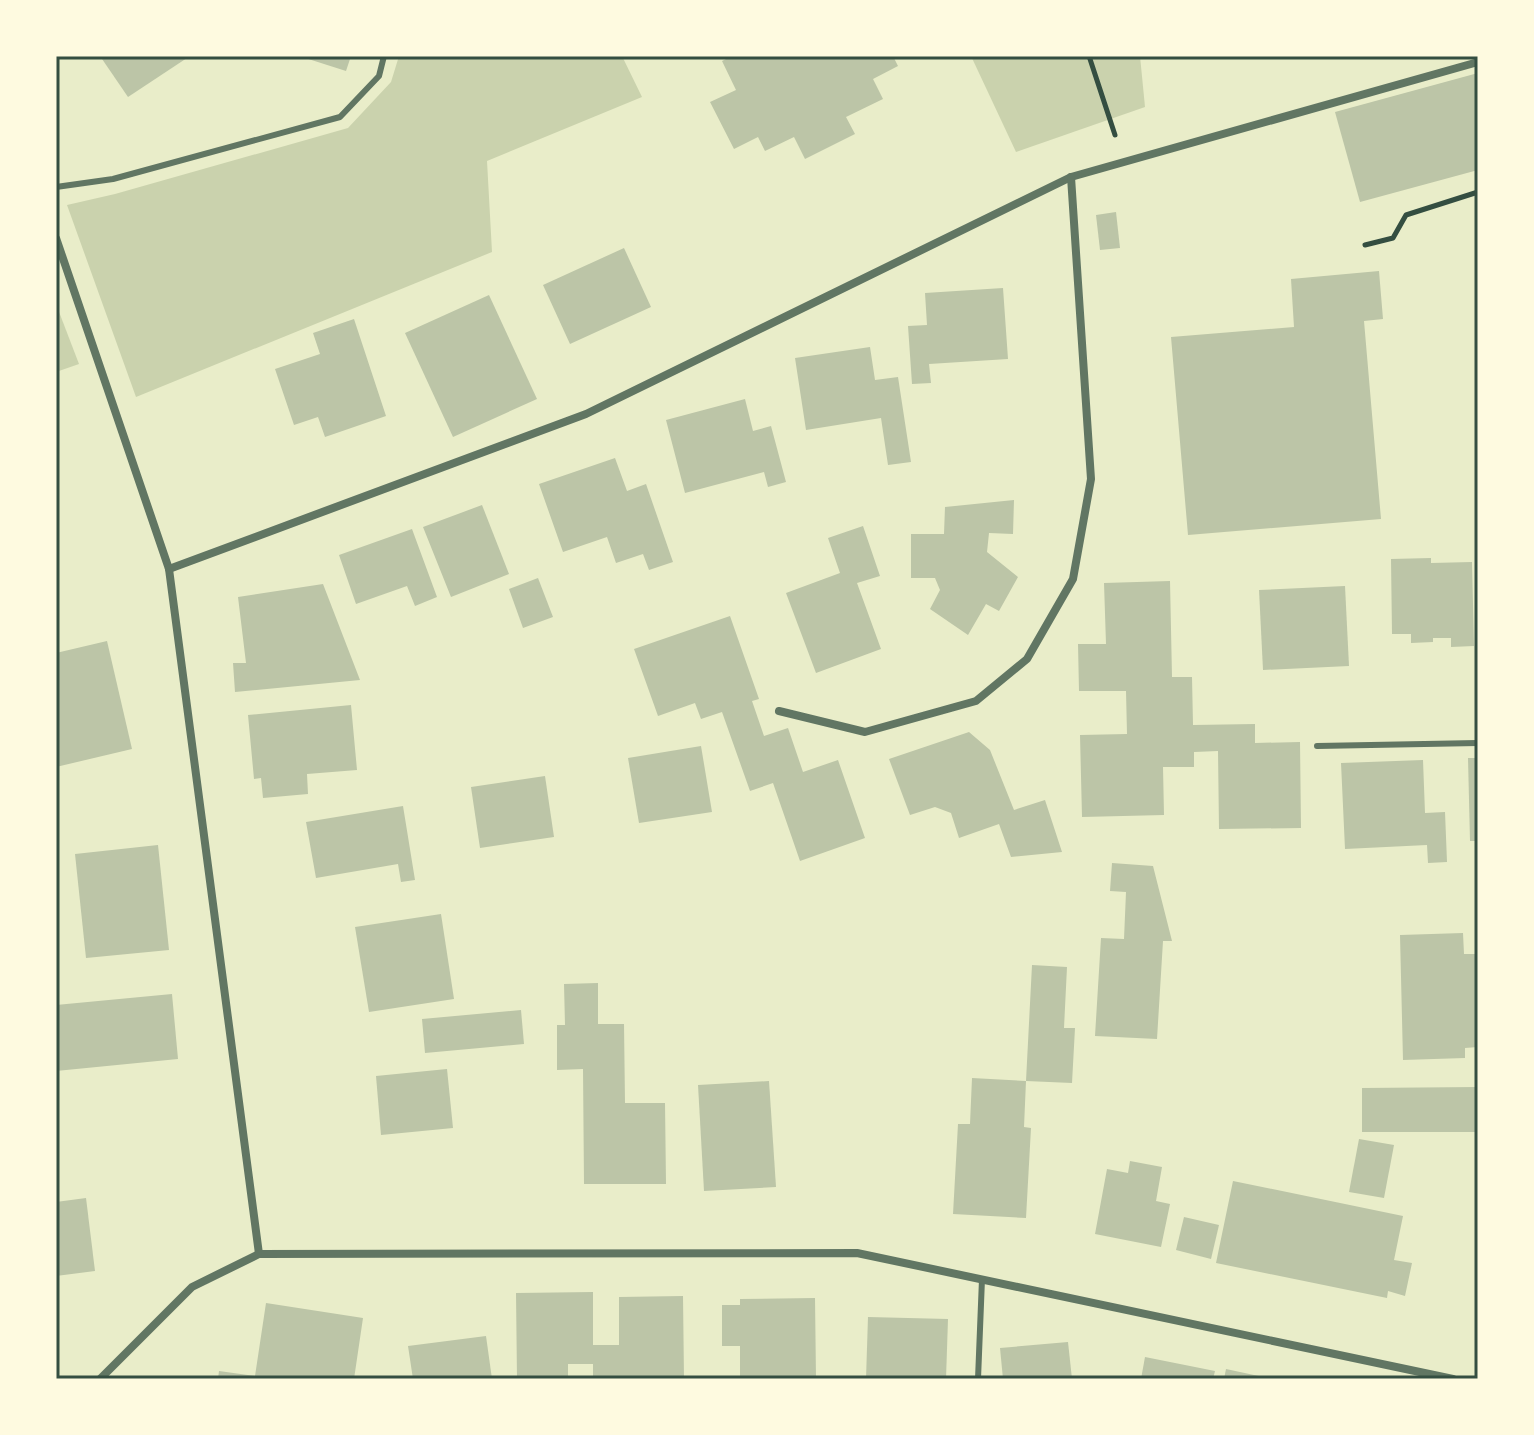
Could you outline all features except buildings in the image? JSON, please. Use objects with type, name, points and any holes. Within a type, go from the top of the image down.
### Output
[{"type":"street","points":[[169,569],[586,414],[1071,177],[1478,62]]},
{"type":"street","points":[[779,711],[865,732],[976,701],[1027,659],[1073,579],[1091,479],[1071,177]]},
{"type":"street","points":[[56,238],[169,569],[259,1254]]},
{"type":"street","points":[[100,1379],[192,1287],[259,1254],[857,1253],[1453,1379]]},
{"type":"lane","points":[[56,187],[113,179],[340,117],[379,76],[384,56]]},
{"type":"lane","points":[[1317,746],[1478,743]]},
{"type":"lane","points":[[978,1379],[982,1279]]},
{"type":"path","points":[[1089,56],[1123,161]]},
{"type":"path","points":[[1365,245],[1393,238],[1406,215],[1478,192]]},
{"type":"green space","points":[[399,56],[622,56],[642,97],[487,161],[492,252],[136,397],[67,205],[348,128],[391,82]]},
{"type":"green space","points":[[971,56],[1140,56],[1145,107],[1016,152]]},
{"type":"green space","points":[[56,304],[79,364],[56,372]]}]
